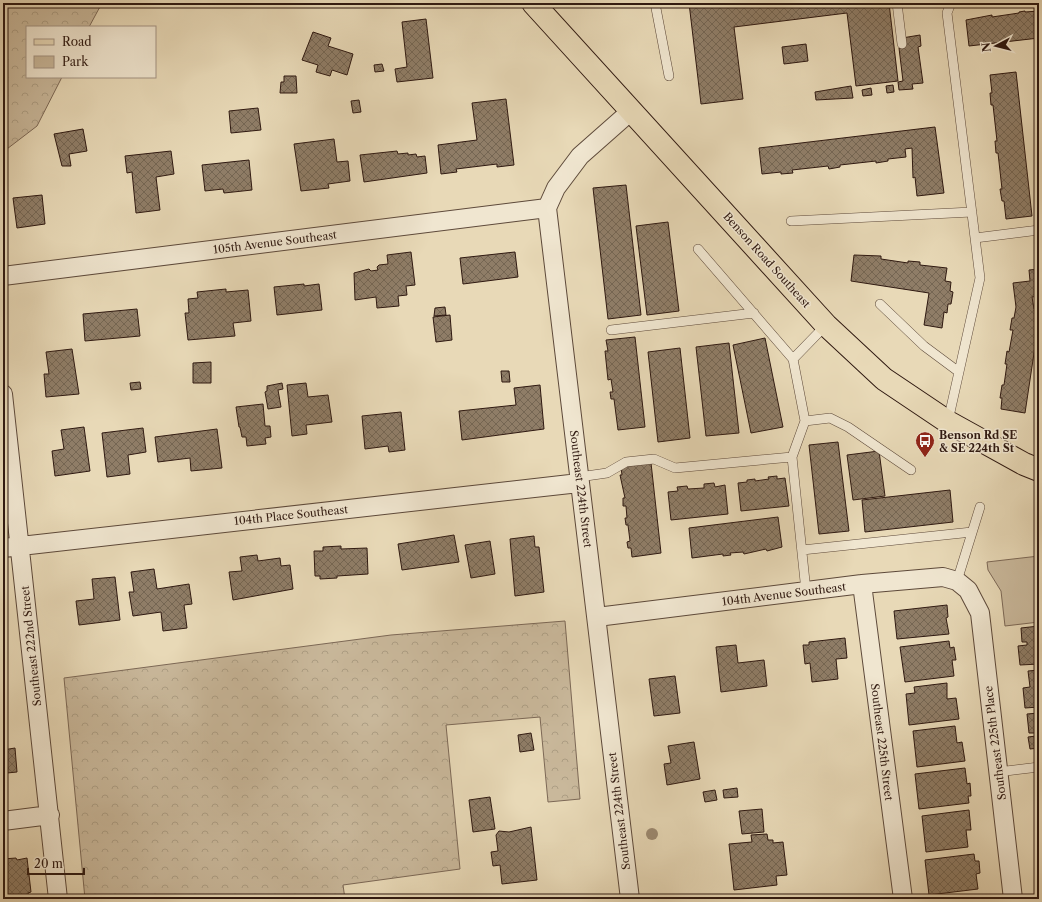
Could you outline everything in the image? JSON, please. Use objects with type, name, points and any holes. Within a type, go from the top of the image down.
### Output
[{"type":"main road","name":"Benson Road Southeast","points":[[533,3],[826,325],[884,379],[948,422],[1024,464],[1039,470]]},
{"type":"street","points":[[547,208],[556,188],[580,156],[631,111]]},
{"type":"street","name":"105th Avenue Southeast","points":[[3,276],[547,208]]},
{"type":"street","name":"Southeast 224th Street","points":[[547,208],[630,899]]},
{"type":"street","name":"Southeast 222nd Street","points":[[3,394],[12,547],[50,815],[58,899]]},
{"type":"street","name":"104th Place Southeast","points":[[12,547],[579,480]]},
{"type":"street","name":"104th Avenue Southeast","points":[[597,617],[862,584],[944,577],[962,586]]},
{"type":"street","name":"Southeast 225th Street","points":[[862,584],[903,899]]},
{"type":"street","name":"Southeast 225th Place","points":[[962,586],[980,613],[1013,899]]},
{"type":"street","points":[[3,821],[50,815]]},
{"type":"lane","points":[[655,3],[669,76]]},
{"type":"lane","points":[[897,3],[902,44]]},
{"type":"lane","points":[[948,422],[980,278],[947,13],[951,3]]},
{"type":"lane","points":[[791,221],[972,212]]},
{"type":"lane","points":[[975,238],[1039,230]]},
{"type":"lane","points":[[698,249],[793,359],[805,421],[792,457],[806,591]]},
{"type":"lane","points":[[880,304],[924,346],[959,372]]},
{"type":"lane","points":[[611,330],[754,313]]},
{"type":"lane","points":[[793,359],[826,325]]},
{"type":"lane","points":[[805,421],[830,418],[842,424],[910,470]]},
{"type":"lane","points":[[579,480],[607,472],[626,462],[654,459],[675,468],[792,457]]},
{"type":"lane","points":[[962,586],[972,532],[980,508]]},
{"type":"lane","points":[[802,550],[972,532]]},
{"type":"lane","points":[[998,772],[1039,767]]},
{"type":"green space","points":[[3,3],[102,3],[90,26],[26,26],[26,78],[61,78],[37,126],[3,152]]},
{"type":"green space","points":[[1039,556],[1039,622],[1005,626],[1001,591],[988,570],[987,562]]},
{"type":"green space","points":[[565,621],[580,799],[548,802],[540,717],[446,725],[460,869],[343,885],[345,899],[85,899],[64,678],[391,635]]},
{"type":"building","points":[[689,3],[889,3],[898,81],[856,86],[847,13],[734,27],[743,99],[701,104]]},
{"type":"building","points":[[1025,11],[1039,11],[1039,38],[969,46],[966,20]]},
{"type":"building","points":[[426,19],[433,78],[397,82],[395,69],[407,67],[402,22]]},
{"type":"building","points":[[313,32],[331,38],[328,46],[353,54],[347,75],[332,70],[330,76],[316,72],[318,65],[302,60]]},
{"type":"building","points":[[920,35],[921,46],[918,47],[923,83],[912,84],[913,89],[899,90],[898,82],[903,81],[899,48],[904,48],[902,38]]},
{"type":"building","points":[[806,44],[808,61],[784,64],[782,47]]},
{"type":"building","points":[[382,64],[384,71],[375,72],[374,65]]},
{"type":"building","points":[[1016,72],[1032,216],[1006,219],[1004,201],[1002,201],[1000,189],[1002,189],[998,153],[996,153],[995,141],[997,141],[993,105],[991,105],[990,93],[992,93],[990,75]]},
{"type":"building","points":[[284,76],[296,76],[297,93],[280,93],[281,82],[284,82]]},
{"type":"building","points":[[893,85],[894,92],[887,93],[886,86]]},
{"type":"building","points":[[851,86],[853,98],[816,100],[815,92]]},
{"type":"building","points":[[871,88],[872,95],[863,96],[862,90]]},
{"type":"building","points":[[506,99],[514,165],[497,167],[497,164],[456,169],[457,172],[441,174],[438,145],[477,140],[472,103]]},
{"type":"building","points":[[359,100],[361,112],[353,113],[351,101]]},
{"type":"building","points":[[258,108],[261,130],[231,133],[229,111]]},
{"type":"building","points":[[935,127],[944,193],[917,196],[915,177],[913,178],[912,148],[905,149],[906,157],[888,159],[888,161],[840,165],[840,167],[829,169],[828,166],[792,170],[793,173],[781,174],[781,172],[762,174],[759,148]]},
{"type":"building","points":[[83,129],[87,151],[69,154],[71,166],[62,166],[54,134]]},
{"type":"building","points":[[334,139],[337,162],[348,161],[350,181],[328,184],[329,188],[301,191],[294,144]]},
{"type":"building","points":[[171,151],[174,174],[156,177],[160,210],[136,213],[132,172],[127,173],[125,156]]},
{"type":"building","points":[[397,151],[398,154],[408,153],[408,155],[416,154],[417,157],[425,156],[427,173],[364,182],[360,155]]},
{"type":"building","points":[[249,160],[252,190],[224,193],[223,189],[205,191],[202,165]]},
{"type":"building","points":[[626,185],[641,315],[608,319],[593,188]]},
{"type":"building","points":[[42,195],[45,224],[17,228],[13,198]]},
{"type":"building","points":[[668,222],[679,311],[647,315],[636,226]]},
{"type":"building","points":[[411,252],[415,285],[406,286],[407,295],[398,296],[399,306],[377,308],[376,297],[355,300],[354,273],[369,269],[371,271],[378,270],[377,267],[379,265],[388,264],[387,255]]},
{"type":"building","points":[[515,252],[518,277],[463,284],[460,258]]},
{"type":"building","points":[[854,255],[881,256],[881,259],[908,263],[908,261],[920,262],[920,265],[947,268],[945,281],[951,282],[950,291],[953,292],[951,304],[948,304],[947,313],[944,312],[942,328],[924,325],[929,293],[851,281]]},
{"type":"building","points":[[1039,269],[1039,296],[1032,297],[1034,309],[1039,310],[1039,320],[1025,413],[1001,409],[1002,398],[1000,398],[1002,385],[1004,385],[1007,364],[1005,364],[1013,330],[1010,330],[1016,307],[1013,283],[1030,281],[1029,270]]},
{"type":"building","points":[[304,284],[304,286],[319,284],[322,310],[277,315],[274,287]]},
{"type":"building","points":[[226,289],[226,292],[248,290],[251,321],[233,323],[235,336],[188,340],[185,313],[189,313],[188,299],[198,298],[197,292]]},
{"type":"building","points":[[445,307],[446,315],[434,316],[435,308]]},
{"type":"building","points":[[137,309],[140,336],[85,341],[83,314]]},
{"type":"building","points":[[450,315],[452,340],[436,342],[433,317]]},
{"type":"building","points":[[635,337],[645,427],[618,430],[614,399],[611,399],[610,392],[613,392],[611,379],[608,380],[605,351],[608,351],[606,340]]},
{"type":"building","points":[[765,338],[783,427],[751,433],[733,345]]},
{"type":"building","points":[[729,343],[739,433],[706,436],[696,347]]},
{"type":"building","points":[[680,348],[690,438],[658,442],[648,352]]},
{"type":"building","points":[[72,349],[79,394],[46,397],[44,374],[49,374],[46,352]]},
{"type":"building","points":[[211,362],[211,383],[193,383],[193,363]]},
{"type":"building","points":[[501,371],[509,371],[510,382],[502,382]]},
{"type":"building","points":[[140,382],[141,389],[131,390],[130,383]]},
{"type":"building","points":[[282,383],[283,389],[278,390],[281,407],[268,409],[265,392],[267,391],[267,386]]},
{"type":"building","points":[[306,383],[308,397],[328,395],[332,422],[306,425],[307,434],[292,436],[287,385]]},
{"type":"building","points":[[540,385],[544,429],[462,440],[459,411],[516,405],[514,388]]},
{"type":"building","points":[[263,404],[265,426],[270,426],[271,437],[265,438],[266,444],[247,446],[246,437],[242,437],[239,427],[236,407]]},
{"type":"building","points":[[401,412],[405,450],[389,452],[388,446],[365,449],[362,416]]},
{"type":"building","points":[[84,427],[90,471],[55,476],[52,451],[64,449],[61,430]]},
{"type":"building","points":[[143,428],[146,452],[128,455],[130,474],[107,477],[102,433]]},
{"type":"building","points":[[217,429],[222,468],[191,471],[190,458],[158,462],[155,437]]},
{"type":"building","points":[[838,442],[849,531],[819,534],[809,445]]},
{"type":"building","points":[[879,451],[885,496],[853,500],[847,455]]},
{"type":"building","points":[[651,463],[661,553],[632,557],[631,548],[628,548],[627,542],[630,541],[628,525],[626,525],[625,518],[627,518],[626,506],[623,506],[623,498],[625,498],[620,475],[622,475],[621,467]]},
{"type":"building","points":[[777,476],[777,479],[785,478],[789,506],[741,511],[738,483],[747,482],[747,480],[755,479],[755,481],[769,479],[768,477]]},
{"type":"building","points":[[714,483],[715,487],[725,485],[728,514],[671,520],[668,492],[678,491],[677,487],[687,486],[688,489],[704,488],[704,484]]},
{"type":"building","points":[[950,490],[953,522],[865,532],[862,500]]},
{"type":"building","points":[[778,517],[782,547],[767,551],[766,549],[744,554],[743,552],[730,553],[731,555],[723,556],[723,554],[692,558],[689,528]]},
{"type":"building","points":[[454,535],[459,562],[402,570],[398,544]]},
{"type":"building","points":[[534,536],[535,547],[539,547],[544,592],[515,596],[510,539]]},
{"type":"building","points":[[490,541],[495,574],[471,578],[465,545]]},
{"type":"building","points":[[341,546],[341,549],[367,548],[368,574],[337,576],[337,578],[320,579],[320,576],[315,576],[314,551],[323,551],[323,547]]},
{"type":"building","points":[[257,555],[258,561],[280,558],[281,566],[290,565],[293,589],[233,600],[229,572],[242,571],[240,557]]},
{"type":"building","points":[[154,569],[157,589],[189,584],[192,604],[184,605],[187,628],[163,631],[161,612],[133,616],[129,592],[134,592],[131,572]]},
{"type":"building","points":[[115,577],[120,620],[79,625],[76,601],[94,599],[92,579]]},
{"type":"building","points":[[947,605],[948,617],[946,618],[949,634],[897,639],[894,611]]},
{"type":"building","points":[[1039,626],[1039,664],[1020,665],[1018,646],[1027,645],[1027,642],[1022,642],[1021,628]]},
{"type":"building","points":[[845,638],[847,658],[836,659],[838,679],[812,682],[810,663],[805,664],[803,645],[809,645],[809,642]]},
{"type":"building","points":[[949,641],[950,648],[954,647],[956,660],[952,660],[954,676],[905,682],[900,647]]},
{"type":"building","points":[[736,645],[738,663],[764,660],[767,686],[721,692],[716,647]]},
{"type":"building","points":[[1039,670],[1039,707],[1025,708],[1023,688],[1030,687],[1028,671]]},
{"type":"building","points":[[675,676],[680,713],[654,716],[649,679]]},
{"type":"building","points":[[947,683],[947,699],[956,698],[959,719],[909,725],[906,694],[915,693],[914,687]]},
{"type":"building","points":[[1039,713],[1039,748],[1030,749],[1028,737],[1036,736],[1035,733],[1029,733],[1027,714]]},
{"type":"building","points":[[955,726],[957,743],[962,742],[965,761],[917,767],[913,731]]},
{"type":"building","points":[[531,733],[534,750],[520,752],[518,735]]},
{"type":"building","points":[[694,742],[700,779],[667,785],[664,764],[671,763],[668,746]]},
{"type":"building","points":[[15,748],[17,772],[3,775],[3,750]]},
{"type":"building","points":[[965,768],[967,784],[970,783],[971,796],[968,796],[969,803],[919,809],[915,774]]},
{"type":"building","points":[[1039,783],[1039,810],[1036,784]]},
{"type":"building","points":[[737,788],[738,797],[724,798],[723,790]]},
{"type":"building","points":[[715,790],[717,800],[705,802],[703,792]]},
{"type":"building","points":[[490,797],[495,829],[473,832],[469,800]]},
{"type":"building","points":[[762,809],[764,832],[742,834],[739,811]]},
{"type":"building","points":[[969,810],[971,830],[966,830],[968,847],[926,852],[922,816]]},
{"type":"building","points":[[531,827],[537,880],[502,884],[500,865],[493,866],[491,852],[498,851],[496,835],[499,831],[509,832]]},
{"type":"building","points":[[767,834],[768,840],[773,840],[773,843],[783,842],[787,875],[776,876],[777,885],[734,890],[729,844],[752,842],[751,835]]},
{"type":"building","points":[[1039,838],[1039,851],[1037,851],[1036,839]]},
{"type":"building","points":[[974,854],[975,861],[979,861],[980,873],[976,874],[978,889],[929,895],[925,860]]},
{"type":"building","points":[[16,858],[17,860],[27,858],[31,892],[28,893],[29,899],[15,899],[14,895],[3,896],[3,859]]},
{"type":"building","points":[[507,895],[508,899],[482,899],[482,898]]},
{"type":"building","points":[[977,897],[977,899],[961,899]]},
{"type":"place","name":"Benson Rd SE & SE 224th St","points":[[925,458]]}]
